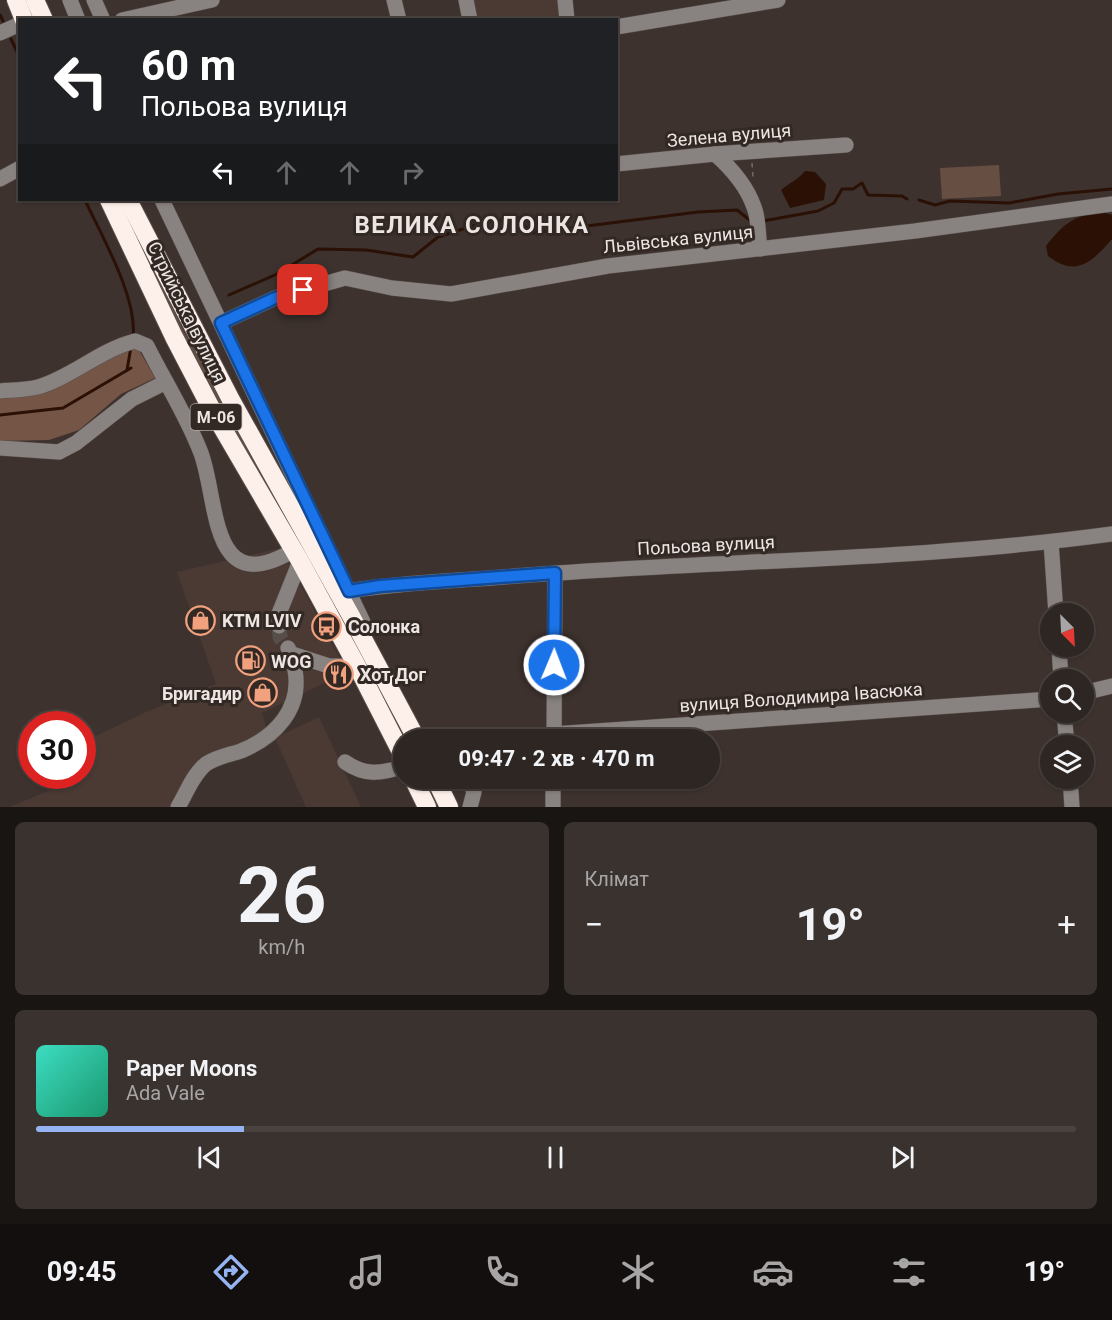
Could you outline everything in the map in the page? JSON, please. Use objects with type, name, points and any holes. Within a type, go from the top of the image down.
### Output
[{"type":"highway","points":[[16,0],[23,18]]},
{"type":"highway","points":[[35,0],[43,18]]},
{"type":"highway","name":"Стрийська вулиця","points":[[109,201],[174,337],[212,410],[297,555],[393,736]]},
{"type":"highway","name":"Стрийська вулиця","points":[[129,201],[231,400],[411,729]]},
{"type":"highway","points":[[418,789],[427,807]]},
{"type":"highway","points":[[440,789],[449,807]]},
{"type":"street","points":[[70,0],[77,18]]},
{"type":"street","points":[[94,0],[102,18]]},
{"type":"street","points":[[141,17],[160,6],[212,0]]},
{"type":"street","points":[[394,0],[398,18]]},
{"type":"street","points":[[466,0],[470,18]]},
{"type":"street","points":[[565,0],[567,18]]},
{"type":"street","points":[[618,27],[778,0]]},
{"type":"street","points":[[0,33],[18,25]]},
{"type":"street","name":"Зелена вулиця","points":[[618,164],[846,145]]},
{"type":"street","points":[[715,154],[733,171],[755,207],[760,249]]},
{"type":"street","points":[[0,179],[18,169]]},
{"type":"street","points":[[162,201],[349,591],[362,620],[361,635]]},
{"type":"street","name":"Львівська вулиця","points":[[221,323],[275,298],[345,278],[392,288],[451,294],[608,266],[996,221],[1112,204]]},
{"type":"street","points":[[0,391],[36,388],[118,346],[135,341],[147,346],[190,427],[202,456],[216,524],[222,541],[233,555],[244,563],[264,565],[297,555]]},
{"type":"street","points":[[0,448],[60,452],[76,443],[132,399],[166,382]]},
{"type":"street","name":"Польова вулиця","points":[[349,591],[380,586],[555,573],[963,550],[1112,534]]},
{"type":"street","points":[[1051,542],[1055,603]]},
{"type":"street","points":[[279,626],[278,616],[297,555]]},
{"type":"street","points":[[554,729],[555,573]]},
{"type":"street","points":[[178,807],[206,765],[266,737],[283,720],[295,700],[297,683],[290,651],[330,666],[357,666]]},
{"type":"street","points":[[1094,690],[1112,686]]},
{"type":"street","name":"вулиця Володимира Івасюка","points":[[658,729],[1040,700]]},
{"type":"street","points":[[345,762],[357,770],[374,773],[393,770]]},
{"type":"street","points":[[470,807],[473,789]]},
{"type":"street","points":[[553,789],[553,807]]},
{"type":"street","points":[[1071,789],[1072,807]]},
{"type":"shaded area","points":[[470,0],[560,0],[562,18],[474,18]]},
{"type":"shaded area","points":[[999,165],[1001,196],[942,199],[940,168]]},
{"type":"shaded area","points":[[805,171],[815,172],[826,184],[824,200],[790,208],[781,190]]},
{"type":"shaded area","points":[[116,201],[122,201],[184,332],[265,478],[260,481],[219,408]]},
{"type":"shaded area","points":[[1102,212],[1112,215],[1112,239],[1098,254],[1083,264],[1075,266],[1058,263],[1048,256],[1046,246],[1064,226],[1084,215]]},
{"type":"shaded area","points":[[124,349],[139,350],[155,378],[121,394],[79,430],[49,440],[0,441],[0,396],[48,392]]},
{"type":"shaded area","points":[[281,548],[347,672],[262,713],[268,734],[213,759],[176,807],[9,807],[54,789],[96,789],[96,736],[146,712],[216,684],[177,572]]},
{"type":"shaded area","points":[[319,717],[361,807],[306,807],[275,738]]},
{"type":"waterway","points":[[0,15],[3,21]]},
{"type":"waterway","points":[[11,39],[18,54]]},
{"type":"waterway","points":[[763,221],[818,211],[834,203],[842,189],[853,189],[862,183],[868,195],[902,196],[907,199]]},
{"type":"waterway","points":[[919,200],[935,205],[950,201],[1009,203],[1058,194],[1112,189]]},
{"type":"waterway","points":[[85,201],[109,249],[124,287],[130,305],[133,338]]},
{"type":"waterway","points":[[229,295],[277,274],[318,249],[366,250],[413,257],[438,237],[485,222],[518,218],[531,233],[698,212],[737,210],[751,221]]},
{"type":"waterway","points":[[127,370],[131,347]]},
{"type":"waterway","points":[[0,415],[63,408],[131,368]]},
{"type":"tunnel","points":[[279,626],[280,637],[288,648]]},
{"type":"place","name":"KTM LVIV","points":[[201,620]]},
{"type":"place","name":"Солонка","points":[[327,626]]},
{"type":"place","name":"WOG","points":[[250,661]]},
{"type":"place","name":"Хот Дог","points":[[339,674]]},
{"type":"place","name":"Бригадир","points":[[263,693]]},
{"type":"district","name":"ВЕЛИКА СОЛОНКА","points":[[472,225]]},
{"type":"route","points":[[303,290],[275,298],[221,323],[349,591],[380,586],[555,573],[554,665]]}]
